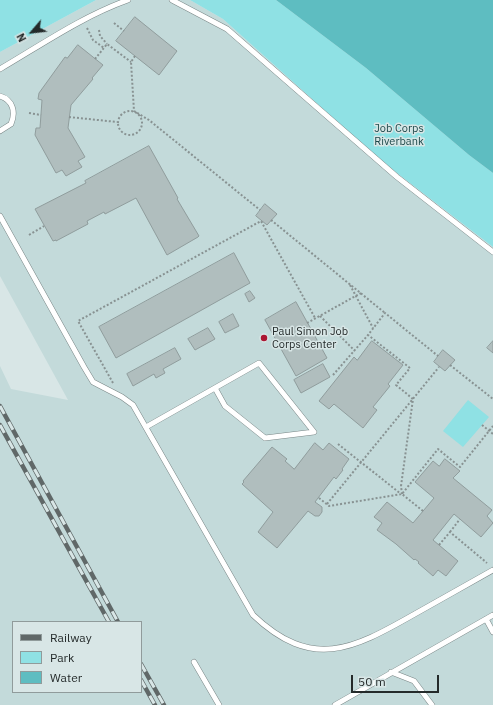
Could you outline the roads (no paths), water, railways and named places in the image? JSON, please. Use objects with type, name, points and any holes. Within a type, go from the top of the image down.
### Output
[{"type":"lane","points":[[0,69],[83,21],[112,6],[128,0]]},
{"type":"lane","points":[[172,0],[227,29],[397,177],[493,252]]},
{"type":"lane","points":[[0,96],[9,101],[14,112],[11,124],[0,131]]},
{"type":"lane","points":[[0,216],[93,382],[120,396],[133,405],[254,615],[264,626],[293,642],[308,647],[327,650],[342,648],[361,642],[493,570]]},
{"type":"lane","points":[[146,427],[215,388],[259,364],[314,432],[265,438],[226,406],[215,388]]},
{"type":"lane","points":[[335,705],[493,615]]},
{"type":"lane","points":[[486,619],[493,632]]},
{"type":"lane","points":[[194,662],[219,705]]},
{"type":"lane","points":[[391,672],[414,681],[432,705]]},
{"type":"water","points":[[276,0],[493,0],[493,173],[469,155],[366,68]]},
{"type":"railway","points":[[0,406],[117,621]]},
{"type":"railway","points":[[0,425],[108,621]]},
{"type":"railway","points":[[142,666],[164,705]]},
{"type":"railway","points":[[142,682],[155,705]]},
{"type":"place","name":"Paul Simon Job Corps Center","points":[[264,338]]},
{"type":"park label","name":"Job Corps Riverbank","points":[[399,135]]}]
